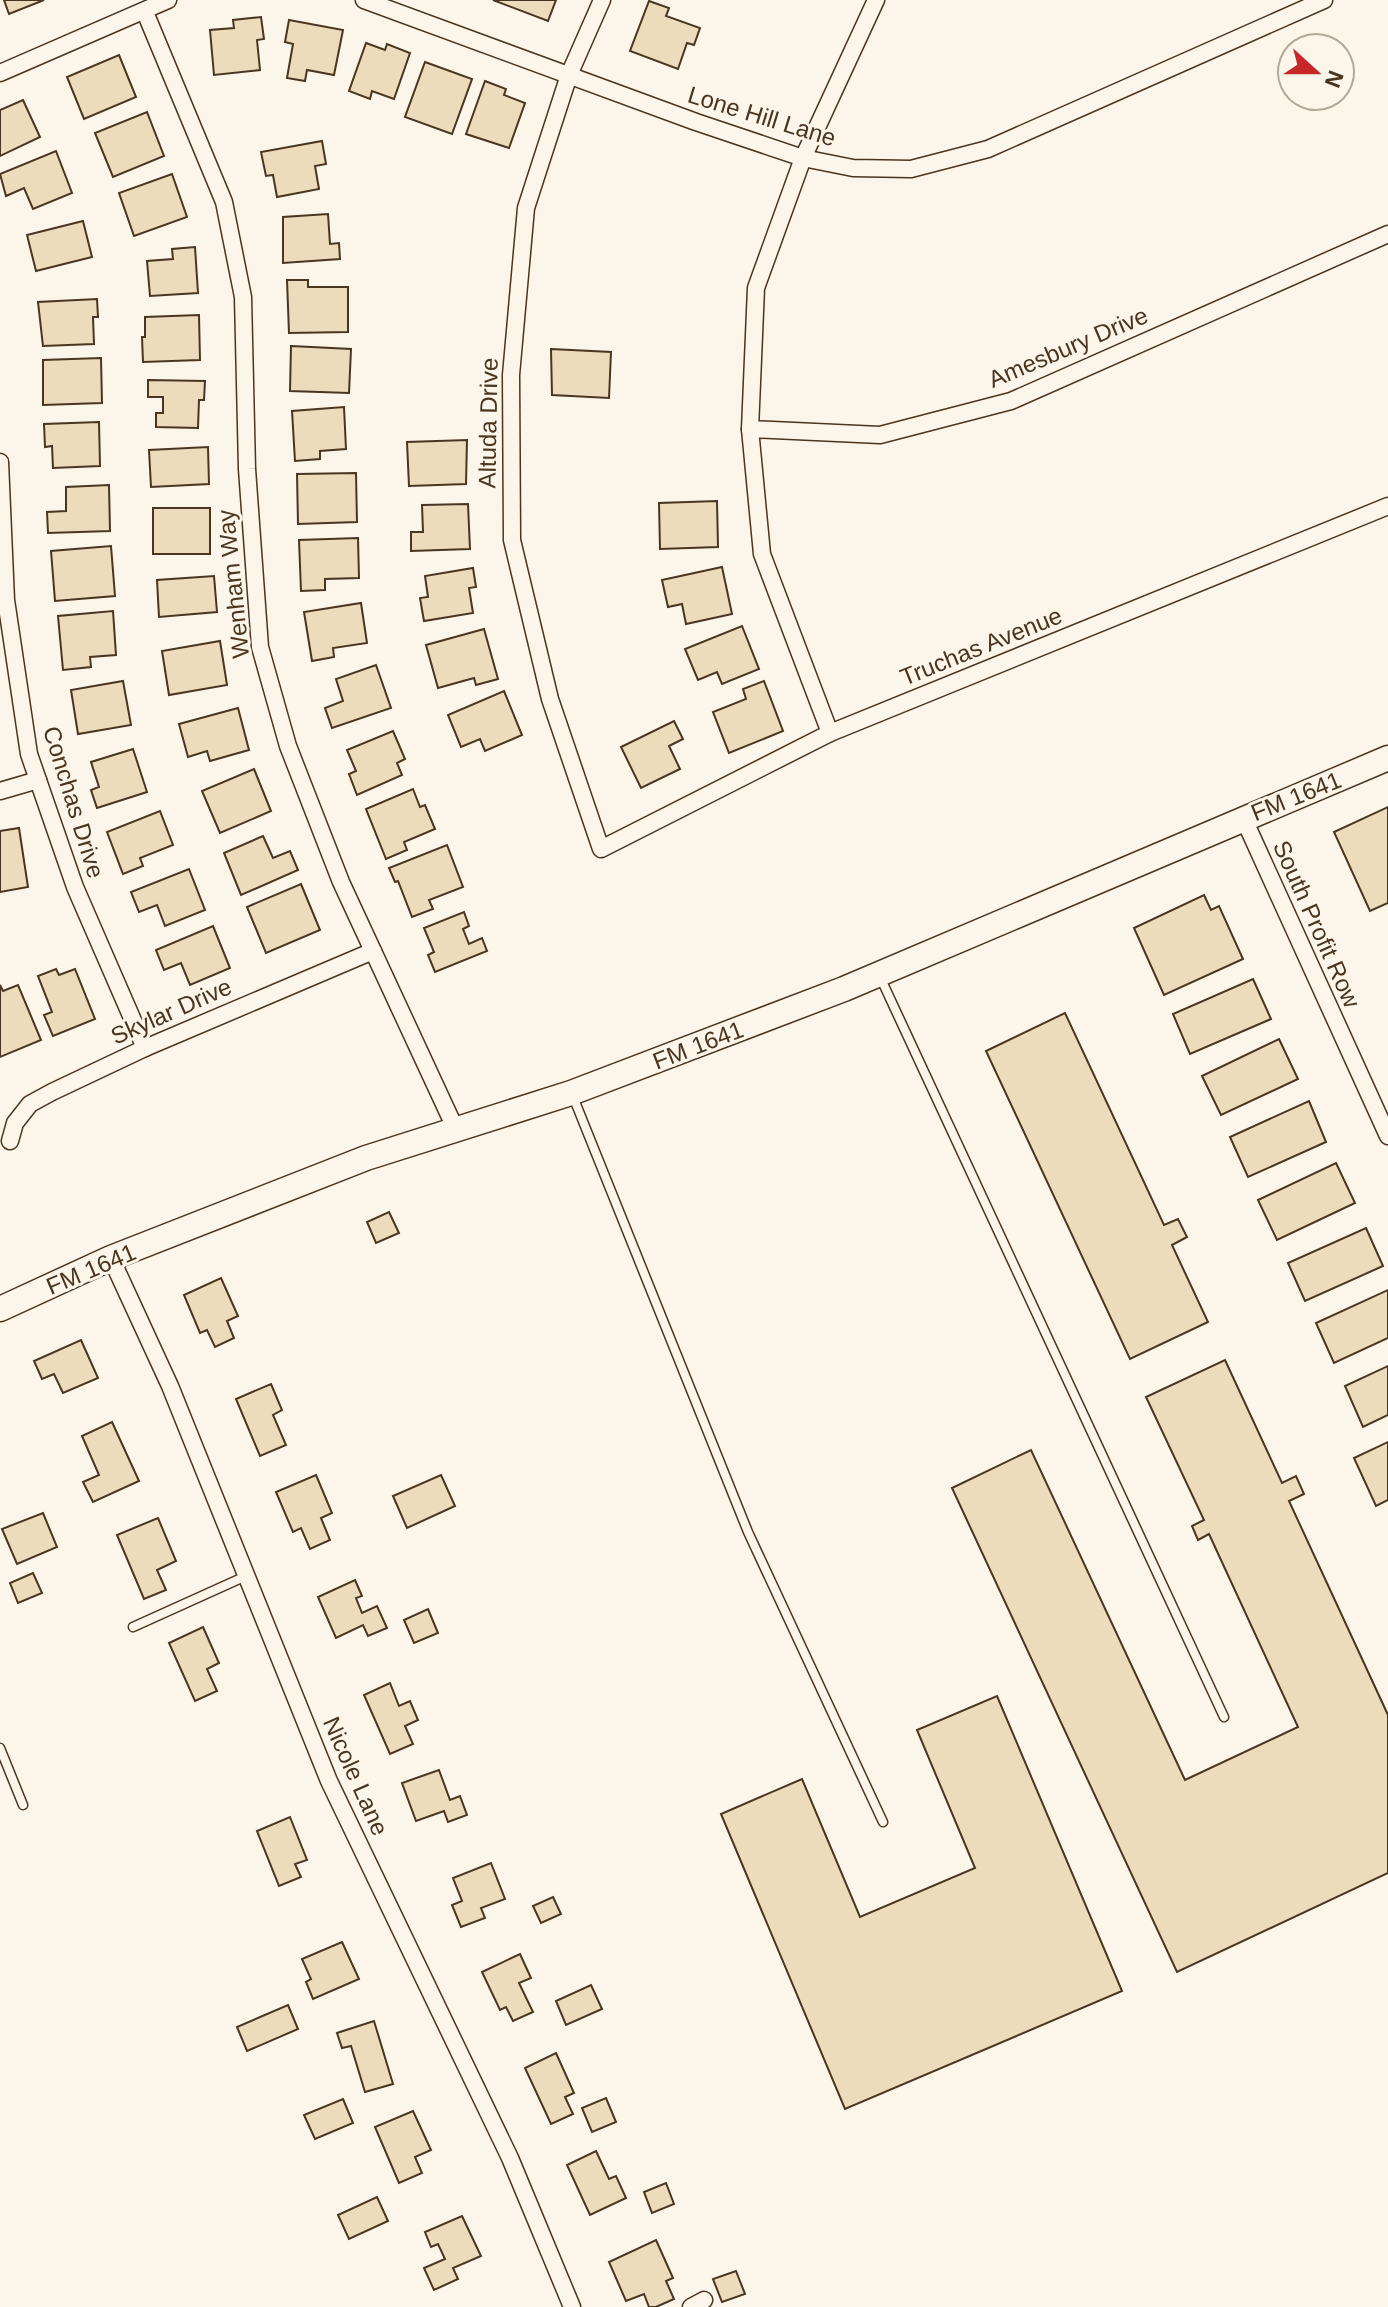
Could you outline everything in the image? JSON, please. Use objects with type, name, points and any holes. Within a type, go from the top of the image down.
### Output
[{"type":"main road","name":"FM 1641","points":[[0,1309],[111,1258],[366,1158],[571,1093],[879,974],[1388,758]]},
{"type":"street","points":[[0,73],[168,0]]},
{"type":"street","name":"Lone Hill Lane","points":[[364,0],[803,158],[853,168],[911,169],[988,149],[1324,0]]},
{"type":"street","name":"Altuda Drive","points":[[601,849],[550,699],[512,540],[511,375],[526,208],[569,75],[602,0]]},
{"type":"street","points":[[830,733],[762,554],[750,429],[756,288],[803,158],[876,0]]},
{"type":"street","name":"Wenham Way","points":[[145,12],[224,202],[243,297],[247,469],[260,647],[288,746],[341,882],[456,1130]]},
{"type":"street","name":"Amesbury Drive","points":[[750,429],[880,435],[1011,401],[1388,234]]},
{"type":"street","name":"Conchas Drive","points":[[0,462],[6,600],[29,754],[75,887],[145,1048]]},
{"type":"street","name":"Truchas Avenue","points":[[601,849],[830,733],[1388,506]]},
{"type":"street","points":[[0,791],[38,780]]},
{"type":"street","name":"South Profit Row","points":[[1243,817],[1388,1136]]},
{"type":"street","name":"Skylar Drive","points":[[10,1141],[15,1123],[30,1104],[145,1048],[373,951]]},
{"type":"street","name":"Nicole Lane","points":[[111,1258],[170,1386],[329,1781],[510,2158],[572,2307]]},
{"type":"lane","points":[[879,974],[1224,1717]]},
{"type":"lane","points":[[571,1093],[748,1532],[883,1822]]},
{"type":"lane","points":[[133,1627],[247,1576]]},
{"type":"lane","points":[[0,1748],[23,1805]]},
{"type":"building","points":[[4,0],[44,0],[9,14]]},
{"type":"building","points":[[493,0],[556,0],[548,21]]},
{"type":"building","points":[[649,1],[669,8],[666,16],[700,28],[694,45],[687,43],[678,69],[630,51]]},
{"type":"building","points":[[261,17],[264,39],[257,40],[260,70],[214,75],[210,30],[234,28],[233,20]]},
{"type":"building","points":[[289,20],[343,30],[334,75],[307,70],[305,81],[287,78],[293,44],[285,42]]},
{"type":"building","points":[[366,43],[385,50],[387,44],[410,53],[394,99],[372,91],[370,99],[349,91]]},
{"type":"building","points":[[119,55],[136,97],[84,119],[67,77]]},
{"type":"building","points":[[425,62],[472,79],[452,134],[405,117]]},
{"type":"building","points":[[485,81],[506,89],[504,95],[525,103],[509,148],[466,134]]},
{"type":"building","points":[[23,100],[40,137],[0,156],[0,110]]},
{"type":"building","points":[[147,112],[164,156],[113,177],[95,133]]},
{"type":"building","points":[[322,141],[326,164],[315,166],[319,189],[277,197],[273,175],[266,176],[261,152]]},
{"type":"building","points":[[56,151],[72,193],[33,209],[24,188],[6,196],[0,174]]},
{"type":"building","points":[[172,174],[187,217],[134,236],[119,193]]},
{"type":"building","points":[[328,214],[330,244],[339,243],[340,259],[283,263],[283,217]]},
{"type":"building","points":[[83,221],[92,257],[36,271],[27,235]]},
{"type":"building","points":[[195,247],[198,293],[150,296],[147,261],[173,259],[172,249]]},
{"type":"building","points":[[287,280],[308,280],[308,287],[348,287],[348,332],[289,333]]},
{"type":"building","points":[[97,299],[98,317],[93,317],[94,344],[43,346],[38,302]]},
{"type":"building","points":[[199,315],[200,360],[143,362],[145,317]]},
{"type":"building","points":[[291,346],[351,349],[349,393],[290,391]]},
{"type":"building","points":[[551,349],[611,352],[609,398],[552,395]]},
{"type":"building","points":[[101,358],[102,403],[43,405],[43,360]]},
{"type":"building","points":[[148,380],[205,381],[204,400],[199,400],[198,428],[156,427],[156,413],[163,413],[163,397],[148,397]]},
{"type":"building","points":[[344,407],[346,449],[320,451],[320,459],[295,461],[292,411]]},
{"type":"building","points":[[99,422],[100,466],[53,468],[52,446],[45,447],[44,424]]},
{"type":"building","points":[[467,440],[466,484],[409,486],[407,442]]},
{"type":"building","points":[[208,447],[209,484],[151,487],[149,450]]},
{"type":"building","points":[[356,473],[357,522],[298,524],[297,474]]},
{"type":"building","points":[[109,485],[110,531],[48,533],[47,512],[66,511],[66,487]]},
{"type":"building","points":[[717,501],[718,547],[660,549],[659,503]]},
{"type":"building","points":[[468,504],[470,549],[411,551],[411,532],[423,532],[422,505]]},
{"type":"building","points":[[153,508],[210,508],[210,554],[153,554]]},
{"type":"building","points":[[358,538],[359,578],[325,579],[325,590],[301,591],[299,540]]},
{"type":"building","points":[[111,546],[115,596],[55,601],[51,551]]},
{"type":"building","points":[[722,567],[732,614],[686,624],[682,604],[668,607],[662,580]]},
{"type":"building","points":[[473,568],[476,587],[469,588],[473,613],[424,621],[420,598],[428,597],[425,576]]},
{"type":"building","points":[[214,576],[217,612],[159,617],[157,580]]},
{"type":"building","points":[[361,603],[367,643],[333,648],[334,657],[312,661],[304,612]]},
{"type":"building","points":[[113,611],[116,655],[90,657],[91,667],[63,670],[58,616]]},
{"type":"building","points":[[742,626],[759,669],[722,684],[717,672],[698,680],[685,649]]},
{"type":"building","points":[[484,629],[498,679],[476,685],[474,678],[438,688],[426,645]]},
{"type":"building","points":[[220,641],[227,685],[169,695],[162,651]]},
{"type":"building","points":[[376,665],[391,708],[332,728],[325,708],[343,701],[336,679]]},
{"type":"building","points":[[123,681],[131,725],[78,734],[71,690]]},
{"type":"building","points":[[764,681],[783,731],[729,753],[713,712],[746,699],[743,689]]},
{"type":"building","points":[[504,691],[522,735],[485,751],[480,739],[461,747],[448,715]]},
{"type":"building","points":[[238,708],[249,750],[210,761],[207,751],[188,757],[179,724]]},
{"type":"building","points":[[674,721],[683,739],[669,746],[680,769],[641,788],[621,747]]},
{"type":"building","points":[[393,731],[405,759],[397,763],[402,775],[357,795],[349,774],[356,771],[347,750]]},
{"type":"building","points":[[133,749],[147,792],[97,808],[91,790],[99,787],[91,762]]},
{"type":"building","points":[[254,769],[271,811],[220,833],[202,791]]},
{"type":"building","points":[[413,789],[420,807],[425,805],[435,829],[404,842],[407,850],[386,859],[366,809]]},
{"type":"building","points":[[1388,807],[1388,903],[1370,911],[1334,832]]},
{"type":"building","points":[[160,811],[173,845],[140,858],[143,866],[123,874],[107,832]]},
{"type":"building","points":[[19,828],[28,887],[0,892],[0,831]]},
{"type":"building","points":[[263,836],[273,858],[290,851],[298,870],[241,895],[224,853]]},
{"type":"building","points":[[447,845],[463,887],[429,900],[433,909],[412,917],[398,881],[395,882],[389,868]]},
{"type":"building","points":[[189,869],[205,910],[165,926],[157,905],[139,912],[131,892]]},
{"type":"building","points":[[301,884],[320,930],[266,953],[247,907]]},
{"type":"building","points":[[1204,895],[1211,910],[1219,906],[1243,959],[1164,995],[1134,928]]},
{"type":"building","points":[[464,912],[469,926],[463,929],[469,944],[482,938],[487,951],[435,972],[428,955],[434,952],[424,928]]},
{"type":"building","points":[[213,926],[230,968],[190,985],[181,963],[164,970],[156,950]]},
{"type":"building","points":[[56,969],[59,975],[75,969],[95,1019],[53,1036],[44,1015],[52,1012],[38,976]]},
{"type":"building","points":[[1253,979],[1271,1019],[1190,1054],[1173,1014]]},
{"type":"building","points":[[0,985],[3,991],[18,985],[41,1040],[0,1057]]},
{"type":"building","points":[[1065,1013],[1164,1225],[1178,1219],[1187,1237],[1172,1245],[1208,1322],[1130,1359],[986,1051]]},
{"type":"building","points":[[1279,1039],[1298,1079],[1221,1115],[1202,1076]]},
{"type":"building","points":[[1309,1101],[1326,1142],[1248,1177],[1230,1137]]},
{"type":"building","points":[[1336,1163],[1355,1203],[1277,1240],[1258,1200]]},
{"type":"building","points":[[389,1212],[399,1233],[376,1243],[367,1222]]},
{"type":"building","points":[[1366,1228],[1383,1266],[1305,1301],[1288,1263]]},
{"type":"building","points":[[221,1278],[238,1316],[227,1321],[234,1338],[215,1347],[207,1330],[200,1333],[184,1295]]},
{"type":"building","points":[[1388,1290],[1388,1338],[1334,1363],[1316,1323]]},
{"type":"building","points":[[81,1340],[98,1378],[63,1393],[54,1374],[42,1379],[34,1361]]},
{"type":"building","points":[[1225,1360],[1282,1483],[1296,1476],[1304,1494],[1289,1501],[1388,1715],[1388,1873],[1177,1972],[952,1488],[1031,1450],[1185,1780],[1298,1727],[1209,1534],[1198,1540],[1192,1526],[1204,1520],[1146,1397]]},
{"type":"building","points":[[1388,1366],[1388,1415],[1363,1427],[1345,1386]]},
{"type":"building","points":[[271,1384],[282,1410],[273,1415],[286,1445],[260,1456],[236,1399]]},
{"type":"building","points":[[112,1422],[139,1481],[93,1502],[83,1482],[99,1475],[82,1436]]},
{"type":"building","points":[[1388,1442],[1388,1500],[1376,1506],[1354,1458]]},
{"type":"building","points":[[316,1475],[332,1513],[321,1518],[330,1540],[310,1549],[301,1528],[293,1532],[276,1492]]},
{"type":"building","points":[[441,1475],[455,1506],[407,1528],[393,1496]]},
{"type":"building","points":[[43,1513],[57,1547],[17,1564],[2,1529]]},
{"type":"building","points":[[158,1518],[176,1561],[157,1570],[166,1590],[144,1599],[117,1535]]},
{"type":"building","points":[[33,1573],[42,1593],[18,1603],[10,1583]]},
{"type":"building","points":[[355,1580],[362,1596],[356,1598],[362,1613],[377,1606],[387,1628],[368,1636],[363,1625],[336,1638],[318,1597]]},
{"type":"building","points":[[428,1609],[438,1633],[414,1643],[404,1620]]},
{"type":"building","points":[[203,1627],[219,1663],[207,1669],[217,1691],[195,1701],[169,1643]]},
{"type":"building","points":[[390,1683],[399,1706],[410,1701],[418,1720],[405,1726],[413,1744],[390,1754],[364,1695]]},
{"type":"building","points":[[997,1696],[1122,1991],[845,2109],[721,1814],[802,1779],[860,1917],[975,1868],[917,1730]]},
{"type":"building","points":[[439,1770],[450,1800],[460,1796],[467,1815],[448,1822],[444,1811],[416,1821],[402,1783]]},
{"type":"building","points":[[290,1817],[307,1860],[295,1864],[301,1877],[279,1886],[257,1831]]},
{"type":"building","points":[[491,1863],[505,1899],[481,1908],[485,1918],[461,1927],[452,1905],[462,1901],[453,1878]]},
{"type":"building","points":[[553,1897],[561,1914],[541,1923],[533,1906]]},
{"type":"building","points":[[342,1942],[359,1979],[313,1999],[306,1982],[311,1979],[302,1959]]},
{"type":"building","points":[[520,1954],[531,1978],[519,1983],[533,2012],[513,2021],[506,2007],[500,2010],[482,1972]]},
{"type":"building","points":[[591,1985],[602,2009],[566,2025],[556,2001]]},
{"type":"building","points":[[288,2005],[298,2029],[247,2051],[237,2027]]},
{"type":"building","points":[[374,2021],[393,2084],[365,2092],[351,2046],[342,2048],[337,2033]]},
{"type":"building","points":[[556,2053],[574,2093],[565,2097],[573,2114],[551,2124],[525,2068]]},
{"type":"building","points":[[606,2098],[616,2122],[592,2132],[582,2108]]},
{"type":"building","points":[[343,2099],[353,2123],[315,2139],[304,2115]]},
{"type":"building","points":[[413,2111],[431,2150],[415,2157],[422,2173],[399,2183],[375,2127]]},
{"type":"building","points":[[596,2151],[609,2179],[616,2176],[626,2198],[590,2215],[567,2165]]},
{"type":"building","points":[[666,2183],[674,2204],[652,2213],[644,2192]]},
{"type":"building","points":[[377,2197],[388,2221],[349,2239],[338,2215]]},
{"type":"building","points":[[462,2216],[481,2256],[453,2268],[458,2279],[434,2290],[424,2268],[445,2259],[438,2244],[431,2247],[425,2232]]},
{"type":"building","points":[[656,2240],[673,2278],[666,2281],[674,2299],[656,2307],[649,2307],[644,2294],[626,2301],[609,2262]]},
{"type":"building","points":[[736,2271],[745,2294],[722,2302],[713,2279]]}]
